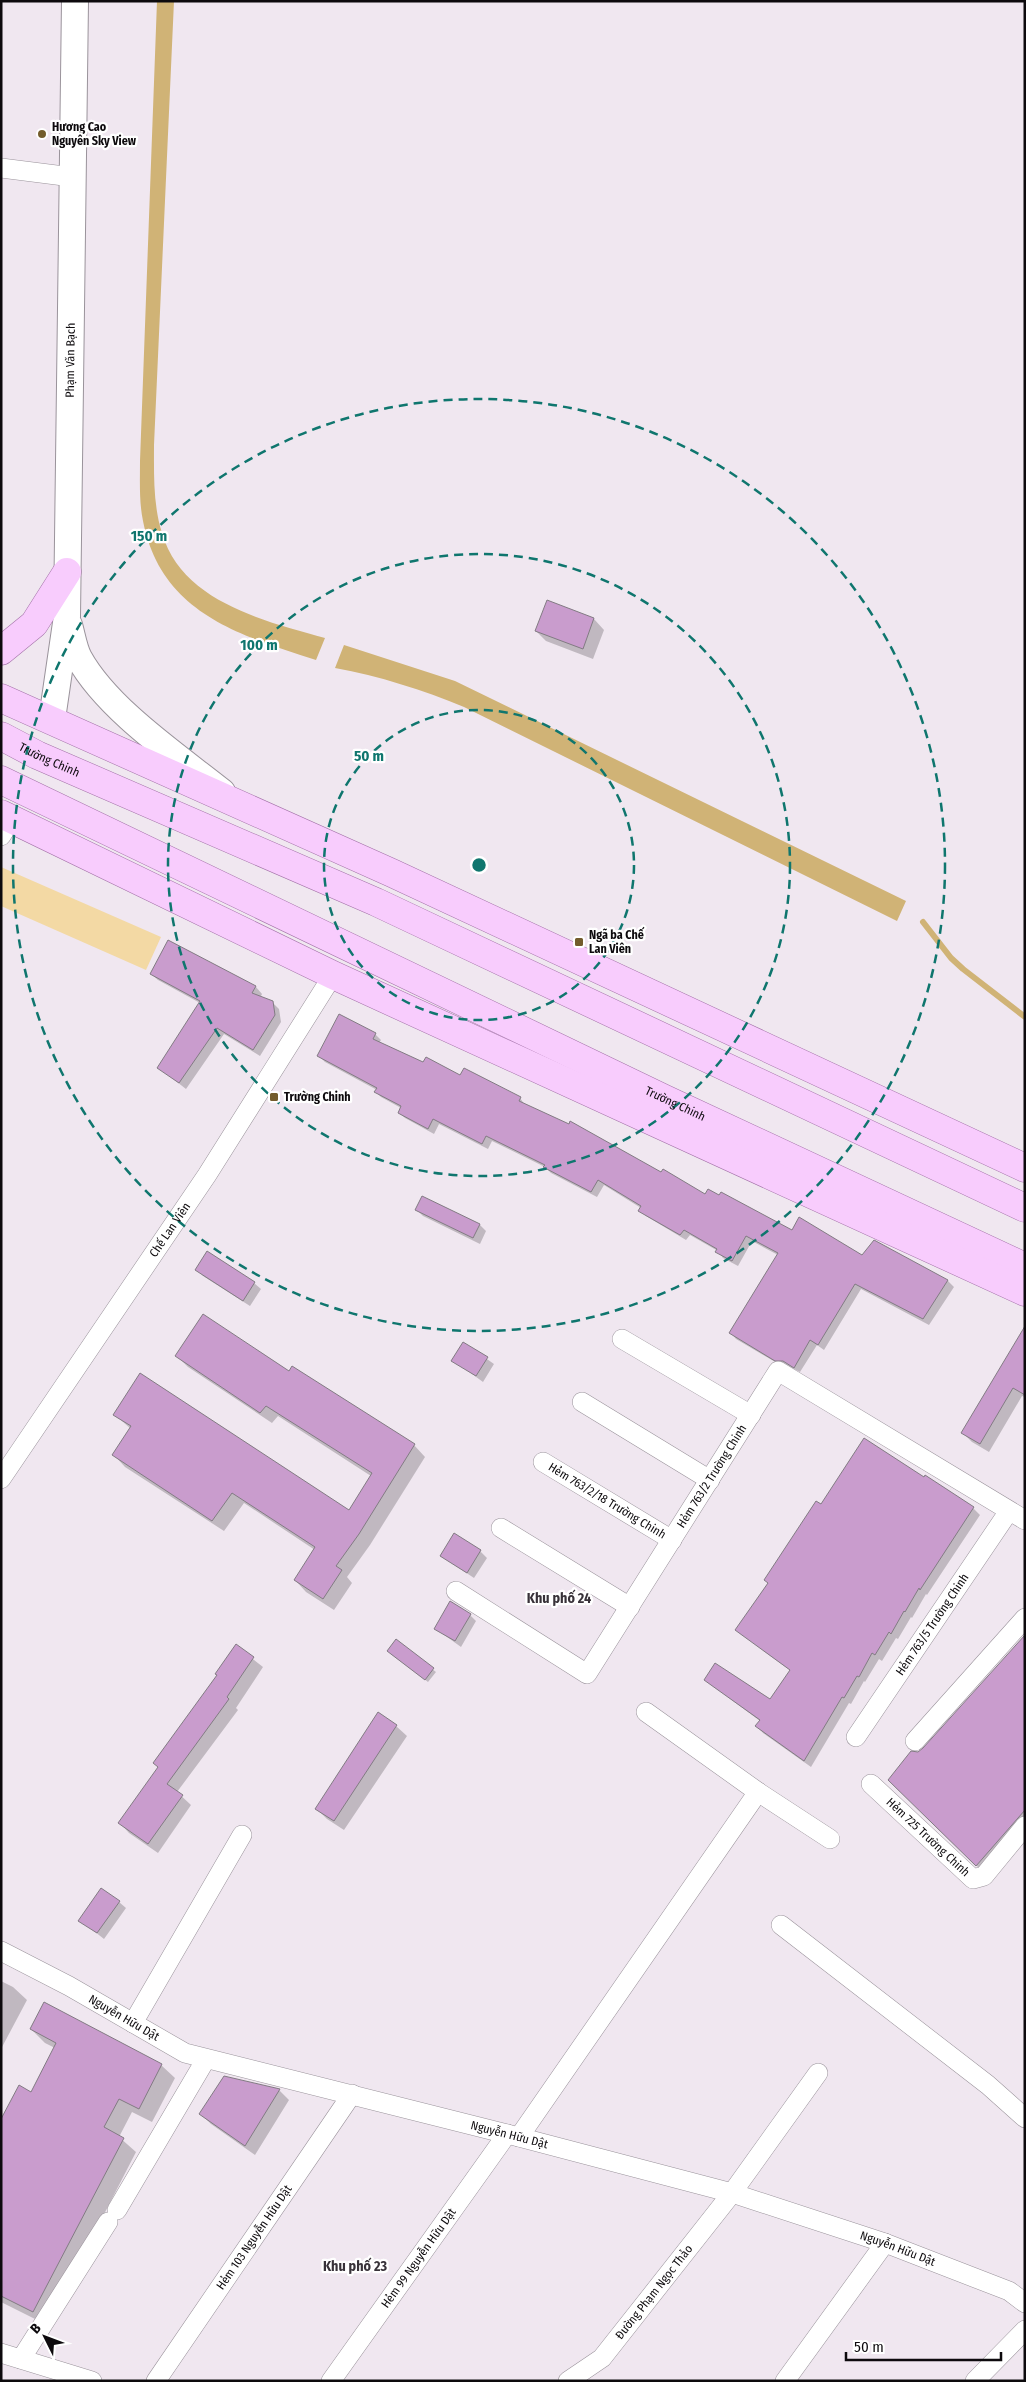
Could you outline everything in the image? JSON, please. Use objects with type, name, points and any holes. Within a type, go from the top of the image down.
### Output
[{"type":"main road","points":[[1,651],[34,624],[67,572]]},
{"type":"main road","points":[[1,698],[52,719],[401,877],[1025,1168]]},
{"type":"main road","points":[[5,823],[12,786],[38,755],[52,719]]},
{"type":"main road","name":"Trường Chinh","points":[[1,736],[38,755],[376,902],[1025,1208]]},
{"type":"main road","name":"Trường Chinh","points":[[12,786],[656,1095],[1025,1267]]},
{"type":"main road","name":"Trường Chinh","points":[[5,823],[1025,1292]]},
{"type":"street","name":"Phạm Văn Bạch","points":[[52,719],[67,616],[75,1]]},
{"type":"street","points":[[1,168],[72,177]]},
{"type":"street","points":[[67,616],[78,657],[97,684],[133,720],[234,802]]},
{"type":"street","name":"Chế Lan Viên","points":[[1,1479],[207,1175],[333,975]]},
{"type":"street","points":[[622,1339],[751,1415]]},
{"type":"street","name":"Hẻm 763/2 Trường Chinh","points":[[456,1590],[587,1674],[778,1371],[872,1427]]},
{"type":"street","points":[[582,1402],[710,1480]]},
{"type":"street","name":"Hẻm 763/5 Trường Chinh","points":[[856,1737],[1017,1516],[872,1427]]},
{"type":"street","name":"Hẻm 763/2/18 Trường Chinh","points":[[543,1462],[672,1540]]},
{"type":"street","points":[[501,1528],[630,1607]]},
{"type":"street","points":[[915,1740],[1025,1618]]},
{"type":"street","points":[[646,1712],[720,1766],[830,1839]]},
{"type":"street","name":"Hẻm 725 Trường Chinh","points":[[871,1784],[973,1879],[984,1876],[1025,1826]]},
{"type":"street","name":"Hẻm 99 Nguyễn Hữu Dật","points":[[331,2381],[513,2135],[758,1792]]},
{"type":"street","points":[[133,2023],[242,1835]]},
{"type":"street","points":[[782,1925],[988,2085],[1025,2118]]},
{"type":"street","name":"Nguyễn Hữu Dật","points":[[1,1951],[69,1986],[185,2053],[513,2135],[732,2193],[885,2243],[1009,2291],[1025,2303]]},
{"type":"street","points":[[21,2359],[112,2216],[206,2059]]},
{"type":"street","name":"Đường Phạm Ngọc Thảo","points":[[568,2381],[602,2358],[732,2193],[818,2073]]},
{"type":"street","name":"Hẻm 103 Nguyễn Hữu Dật","points":[[156,2381],[352,2094]]},
{"type":"street","points":[[785,2381],[885,2243]]},
{"type":"street","points":[[975,2381],[1025,2330]]},
{"type":"street","points":[[1,2353],[92,2381]]},
{"type":"shaded area","points":[[157,1],[174,1],[154,445],[155,489],[159,522],[172,557],[187,576],[207,592],[228,605],[252,616],[325,638],[316,660],[259,641],[232,629],[207,616],[185,599],[167,578],[152,552],[143,521],[140,499],[140,461]]},
{"type":"shaded area","points":[[344,645],[455,681],[906,901],[897,921],[464,707],[401,684],[335,668]]},
{"type":"shaded area","points":[[1,867],[161,937],[146,970],[1,906]]},
{"type":"building","points":[[547,600],[594,618],[583,649],[535,631]]},
{"type":"building","points":[[168,940],[256,986],[252,993],[273,1001],[275,1015],[253,1050],[217,1028],[179,1083],[157,1068],[200,1001],[150,974]]},
{"type":"building","points":[[339,1014],[376,1033],[373,1039],[423,1062],[426,1057],[460,1075],[464,1068],[521,1097],[519,1101],[569,1124],[570,1121],[661,1172],[663,1169],[705,1194],[708,1189],[719,1195],[721,1192],[792,1230],[799,1217],[862,1255],[874,1240],[948,1280],[923,1319],[855,1284],[818,1345],[810,1340],[794,1368],[783,1361],[775,1361],[729,1333],[778,1253],[746,1236],[732,1261],[715,1252],[717,1249],[684,1230],[680,1235],[638,1211],[641,1206],[598,1180],[591,1192],[543,1167],[545,1165],[486,1136],[482,1144],[433,1119],[428,1129],[398,1113],[401,1106],[374,1092],[377,1088],[317,1056]]},
{"type":"building","points":[[422,1196],[480,1224],[473,1238],[415,1210]]},
{"type":"building","points":[[207,1251],[255,1282],[243,1301],[195,1270]]},
{"type":"building","points":[[203,1314],[289,1371],[292,1366],[415,1444],[359,1534],[336,1566],[342,1570],[323,1599],[294,1580],[315,1547],[232,1493],[212,1521],[112,1455],[131,1426],[113,1415],[140,1373],[349,1510],[372,1473],[266,1406],[260,1413],[175,1356]]},
{"type":"building","points":[[1025,1326],[1025,1395],[1013,1388],[980,1444],[961,1433]]},
{"type":"building","points":[[463,1342],[488,1357],[476,1376],[451,1361]]},
{"type":"building","points":[[864,1438],[974,1507],[920,1590],[919,1588],[891,1634],[889,1632],[875,1655],[872,1653],[859,1677],[857,1676],[844,1698],[842,1697],[804,1761],[755,1726],[760,1720],[704,1680],[715,1663],[770,1699],[790,1670],[735,1630],[768,1583],[764,1580],[816,1501],[821,1504]]},
{"type":"building","points":[[454,1533],[481,1550],[467,1573],[440,1556]]},
{"type":"building","points":[[450,1601],[471,1614],[455,1641],[434,1629]]},
{"type":"building","points":[[1025,1635],[1025,1810],[976,1866],[888,1780],[911,1751],[918,1752],[923,1748]]},
{"type":"building","points":[[396,1639],[434,1668],[425,1680],[387,1651]]},
{"type":"building","points":[[236,1644],[254,1657],[227,1697],[229,1699],[167,1784],[183,1795],[148,1844],[118,1823],[158,1767],[153,1763],[217,1675],[215,1674]]},
{"type":"building","points":[[378,1712],[397,1725],[334,1821],[315,1809]]},
{"type":"building","points":[[101,1888],[120,1901],[97,1933],[78,1921]]},
{"type":"building","points":[[44,2002],[162,2064],[139,2109],[119,2099],[104,2127],[124,2138],[33,2312],[1,2296],[1,2119],[19,2085],[31,2092],[56,2043],[30,2029]]},
{"type":"building","points":[[224,2076],[280,2089],[245,2146],[199,2114]]},
{"type":"waterway","points":[[923,922],[951,958],[1025,1017]]},
{"type":"place","name":"Hương Cao Nguyên Sky View","points":[[42,134]]},
{"type":"place","name":"Ngã ba Chế Lan Viên","points":[[579,942]]},
{"type":"place","name":"Trường Chinh","points":[[274,1097]]},
{"type":"district","name":"Khu phố 24","points":[[559,1598]]},
{"type":"district","name":"Khu phố 23","points":[[355,2266]]}]
